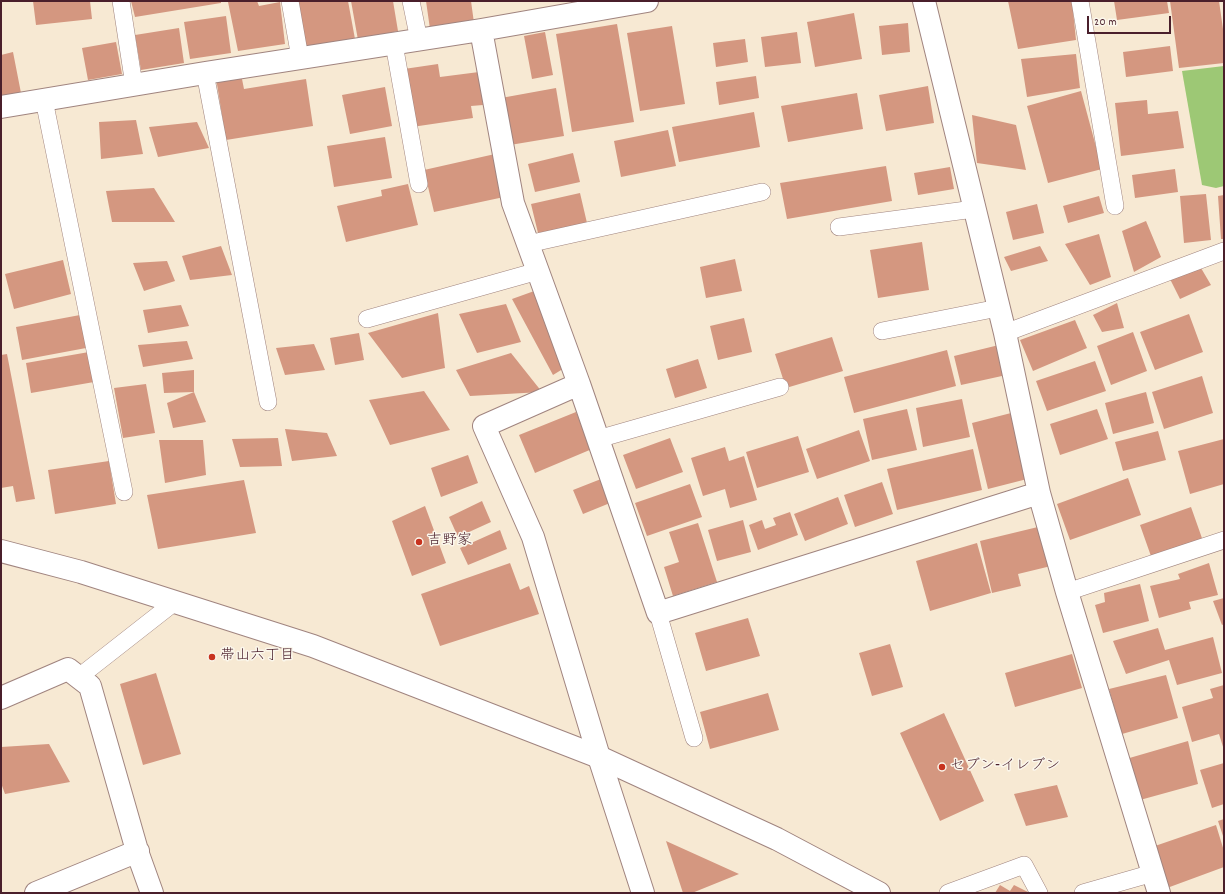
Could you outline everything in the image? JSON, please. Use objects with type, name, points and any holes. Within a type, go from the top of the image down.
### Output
[{"type":"street","points":[[1,107],[205,73],[481,30],[571,8],[647,1]]},
{"type":"street","points":[[924,1],[1004,333],[1038,493],[1156,883]]},
{"type":"street","points":[[481,30],[513,203],[579,384],[658,613],[1038,493]]},
{"type":"street","points":[[579,384],[484,426],[532,536],[599,757],[643,893]]},
{"type":"street","points":[[1,551],[81,572],[176,601],[313,646],[599,757],[777,839],[879,893]]},
{"type":"street","points":[[1,698],[68,669],[90,686],[138,851],[152,893]]},
{"type":"street","points":[[36,893],[138,851]]},
{"type":"lane","points":[[121,1],[134,85]]},
{"type":"lane","points":[[290,1],[300,58]]},
{"type":"lane","points":[[411,1],[419,40]]},
{"type":"lane","points":[[1080,1],[1115,206]]},
{"type":"lane","points":[[394,44],[419,184]]},
{"type":"lane","points":[[205,73],[268,402]]},
{"type":"lane","points":[[44,100],[124,492]]},
{"type":"lane","points":[[528,244],[762,192]]},
{"type":"lane","points":[[839,227],[974,209]]},
{"type":"lane","points":[[1004,333],[1224,251]]},
{"type":"lane","points":[[367,319],[538,271]]},
{"type":"lane","points":[[882,331],[998,308]]},
{"type":"lane","points":[[598,439],[780,387]]},
{"type":"lane","points":[[1067,592],[1224,540]]},
{"type":"lane","points":[[79,678],[176,601]]},
{"type":"lane","points":[[658,613],[694,738]]},
{"type":"lane","points":[[948,893],[1024,865],[1038,893]]},
{"type":"lane","points":[[1083,893],[1156,883]]},
{"type":"green space","points":[[1224,66],[1224,186],[1216,188],[1202,185],[1182,71]]},
{"type":"building","points":[[33,1],[90,1],[92,19],[36,25]]},
{"type":"building","points":[[131,1],[221,1],[221,3],[135,17]]},
{"type":"building","points":[[257,1],[259,6],[280,2],[285,44],[238,51],[228,2]]},
{"type":"building","points":[[298,1],[348,1],[355,39],[305,48]]},
{"type":"building","points":[[351,1],[393,1],[398,31],[358,40]]},
{"type":"building","points":[[426,1],[471,1],[474,23],[430,29]]},
{"type":"building","points":[[1008,1],[1072,1],[1076,40],[1018,49]]},
{"type":"building","points":[[1114,1],[1167,1],[1169,13],[1117,20]]},
{"type":"building","points":[[1170,1],[1219,1],[1224,36],[1224,63],[1179,68]]},
{"type":"building","points":[[854,13],[862,59],[815,67],[807,22]]},
{"type":"building","points":[[226,16],[231,53],[190,59],[184,22]]},
{"type":"building","points":[[908,23],[910,52],[882,55],[879,26]]},
{"type":"building","points":[[617,24],[634,122],[572,132],[556,34]]},
{"type":"building","points":[[672,26],[685,104],[640,111],[627,33]]},
{"type":"building","points":[[179,28],[184,63],[141,70],[135,35]]},
{"type":"building","points":[[545,32],[553,75],[532,79],[524,36]]},
{"type":"building","points":[[797,32],[801,63],[765,67],[761,37]]},
{"type":"building","points":[[745,39],[748,62],[716,67],[713,43]]},
{"type":"building","points":[[116,42],[122,74],[88,80],[82,48]]},
{"type":"building","points":[[1170,46],[1173,71],[1126,77],[1123,52]]},
{"type":"building","points":[[13,52],[21,93],[1,97],[1,55]]},
{"type":"building","points":[[1076,54],[1080,88],[1027,97],[1021,59]]},
{"type":"building","points":[[438,64],[440,77],[479,72],[483,105],[471,106],[473,118],[412,127],[404,69]]},
{"type":"building","points":[[241,74],[244,89],[306,79],[313,126],[226,140],[216,78]]},
{"type":"building","points":[[756,76],[759,98],[719,105],[716,82]]},
{"type":"building","points":[[928,86],[934,123],[886,131],[879,95]]},
{"type":"building","points":[[385,87],[392,126],[350,134],[342,95]]},
{"type":"building","points":[[556,88],[564,136],[510,145],[501,98]]},
{"type":"building","points":[[1081,91],[1102,169],[1048,183],[1027,106]]},
{"type":"building","points":[[857,93],[863,129],[788,142],[781,106]]},
{"type":"building","points":[[1147,100],[1148,114],[1178,111],[1184,148],[1121,156],[1115,103]]},
{"type":"building","points":[[754,112],[760,147],[679,162],[672,127]]},
{"type":"building","points":[[972,115],[1016,125],[1026,170],[977,163]]},
{"type":"building","points":[[136,120],[143,154],[101,159],[99,122]]},
{"type":"building","points":[[197,122],[209,148],[158,157],[149,127]]},
{"type":"building","points":[[668,130],[676,166],[621,177],[614,141]]},
{"type":"building","points":[[385,137],[392,178],[334,187],[327,146]]},
{"type":"building","points":[[573,153],[580,182],[535,192],[528,164]]},
{"type":"building","points":[[495,154],[504,197],[434,212],[424,170]]},
{"type":"building","points":[[886,166],[892,201],[787,219],[780,183]]},
{"type":"building","points":[[950,167],[954,189],[918,195],[914,173]]},
{"type":"building","points":[[1175,169],[1178,192],[1135,198],[1132,175]]},
{"type":"building","points":[[408,184],[418,225],[346,242],[337,206],[382,196],[381,190]]},
{"type":"building","points":[[154,188],[175,222],[112,222],[106,191]]},
{"type":"building","points":[[580,193],[587,223],[538,233],[531,204]]},
{"type":"building","points":[[1206,194],[1211,240],[1184,243],[1180,196]]},
{"type":"building","points":[[1224,195],[1224,239],[1221,239],[1218,196]]},
{"type":"building","points":[[1099,196],[1104,213],[1068,223],[1063,206]]},
{"type":"building","points":[[1037,204],[1044,233],[1013,240],[1006,212]]},
{"type":"building","points":[[1146,221],[1161,257],[1134,272],[1122,231]]},
{"type":"building","points":[[1099,234],[1111,277],[1090,285],[1065,244]]},
{"type":"building","points":[[922,242],[929,290],[878,298],[870,250]]},
{"type":"building","points":[[221,246],[232,275],[190,280],[182,256]]},
{"type":"building","points":[[1040,246],[1048,261],[1011,271],[1004,257]]},
{"type":"building","points":[[735,259],[742,291],[706,298],[700,267]]},
{"type":"building","points":[[63,260],[71,294],[14,309],[5,274]]},
{"type":"building","points":[[167,261],[175,281],[144,291],[133,263]]},
{"type":"building","points":[[1201,268],[1211,285],[1180,299],[1170,279]]},
{"type":"building","points":[[537,290],[566,367],[553,375],[512,299]]},
{"type":"building","points":[[1117,303],[1124,328],[1102,332],[1093,315]]},
{"type":"building","points":[[506,304],[521,342],[477,353],[459,314]]},
{"type":"building","points":[[181,305],[189,326],[148,333],[143,310]]},
{"type":"building","points":[[438,313],[445,368],[402,378],[368,333]]},
{"type":"building","points":[[1189,314],[1203,352],[1155,370],[1140,332]]},
{"type":"building","points":[[80,315],[86,348],[22,360],[16,327]]},
{"type":"building","points":[[744,318],[752,352],[718,360],[710,326]]},
{"type":"building","points":[[1075,320],[1087,348],[1033,371],[1020,340]]},
{"type":"building","points":[[1133,332],[1147,371],[1111,385],[1097,346]]},
{"type":"building","points":[[359,333],[364,360],[335,365],[330,338]]},
{"type":"building","points":[[832,337],[843,371],[786,388],[775,354]]},
{"type":"building","points":[[187,341],[193,359],[143,367],[138,345]]},
{"type":"building","points":[[314,344],[325,370],[285,375],[276,348]]},
{"type":"building","points":[[1003,344],[1011,374],[961,385],[954,356]]},
{"type":"building","points":[[947,350],[956,386],[854,413],[844,377]]},
{"type":"building","points":[[89,352],[94,382],[31,393],[26,363]]},
{"type":"building","points":[[511,353],[542,392],[470,396],[456,370]]},
{"type":"building","points":[[7,354],[35,499],[16,502],[13,486],[1,488],[1,355]]},
{"type":"building","points":[[698,359],[707,388],[675,398],[666,369]]},
{"type":"building","points":[[1095,361],[1106,391],[1047,411],[1036,381]]},
{"type":"building","points":[[194,370],[194,392],[164,393],[162,373]]},
{"type":"building","points":[[1202,376],[1213,413],[1164,429],[1152,392]]},
{"type":"building","points":[[146,384],[155,433],[123,438],[114,388]]},
{"type":"building","points":[[424,391],[450,430],[390,445],[369,400]]},
{"type":"building","points":[[194,392],[206,422],[173,428],[167,403]]},
{"type":"building","points":[[1146,392],[1154,423],[1113,434],[1105,403]]},
{"type":"building","points":[[962,399],[970,437],[923,447],[916,408]]},
{"type":"building","points":[[907,409],[917,450],[872,460],[863,419]]},
{"type":"building","points":[[1097,409],[1108,439],[1060,455],[1050,424]]},
{"type":"building","points":[[576,412],[592,449],[535,473],[519,435]]},
{"type":"building","points":[[1015,412],[1031,478],[988,489],[972,423]]},
{"type":"building","points":[[285,429],[327,433],[337,456],[292,461]]},
{"type":"building","points":[[859,430],[870,461],[817,479],[806,449]]},
{"type":"building","points":[[1158,431],[1166,460],[1123,471],[1115,442]]},
{"type":"building","points":[[798,436],[809,472],[757,488],[746,452]]},
{"type":"building","points":[[278,438],[282,466],[240,467],[232,439]]},
{"type":"building","points":[[670,438],[683,472],[636,489],[623,455]]},
{"type":"building","points":[[1224,439],[1224,484],[1190,494],[1178,451]]},
{"type":"building","points":[[159,440],[203,440],[206,475],[165,483]]},
{"type":"building","points":[[725,447],[729,461],[744,456],[757,500],[730,508],[725,489],[703,496],[691,458]]},
{"type":"building","points":[[973,449],[982,490],[897,510],[887,469]]},
{"type":"building","points":[[468,455],[478,483],[441,497],[431,468]]},
{"type":"building","points":[[109,461],[116,504],[55,514],[48,470]]},
{"type":"building","points":[[1128,478],[1141,515],[1070,540],[1057,504]]},
{"type":"building","points":[[601,479],[610,503],[583,514],[573,490]]},
{"type":"building","points":[[244,480],[256,533],[158,549],[147,495]]},
{"type":"building","points":[[882,482],[893,514],[855,527],[844,495]]},
{"type":"building","points":[[690,484],[702,517],[647,536],[635,503]]},
{"type":"building","points":[[838,497],[848,524],[805,541],[794,514]]},
{"type":"building","points":[[482,501],[491,522],[458,537],[449,517]]},
{"type":"building","name":"吉野家","points":[[425,506],[446,563],[412,576],[392,521]]},
{"type":"building","points":[[1191,507],[1203,541],[1152,559],[1140,525]]},
{"type":"building","points":[[790,512],[798,535],[758,550],[749,525],[762,520],[765,529],[776,525],[773,518]]},
{"type":"building","points":[[743,520],[751,552],[717,561],[708,530]]},
{"type":"building","points":[[698,523],[717,582],[673,596],[664,567],[679,562],[669,532]]},
{"type":"building","points":[[1042,526],[1051,566],[1018,574],[1021,586],[992,593],[980,541]]},
{"type":"building","points":[[500,530],[507,549],[468,565],[460,548]]},
{"type":"building","points":[[977,543],[991,593],[930,611],[916,561]]},
{"type":"building","points":[[510,563],[520,590],[529,586],[539,614],[440,646],[421,594]]},
{"type":"building","points":[[1209,563],[1218,595],[1189,602],[1191,609],[1159,618],[1150,586],[1180,579],[1178,574]]},
{"type":"building","points":[[1140,584],[1149,621],[1103,633],[1095,605],[1105,602],[1104,593]]},
{"type":"building","points":[[1224,598],[1224,624],[1222,625],[1213,601]]},
{"type":"building","points":[[748,618],[760,656],[706,671],[695,633]]},
{"type":"building","points":[[1158,628],[1165,650],[1213,637],[1222,673],[1177,685],[1169,660],[1126,674],[1113,641]]},
{"type":"building","points":[[890,644],[903,687],[872,696],[859,653]]},
{"type":"building","points":[[1072,654],[1082,688],[1015,707],[1005,673]]},
{"type":"building","points":[[156,673],[181,754],[143,765],[120,684]]},
{"type":"building","points":[[1166,675],[1178,718],[1122,734],[1109,689]]},
{"type":"building","points":[[1224,685],[1224,750],[1219,734],[1192,742],[1182,707],[1213,698],[1210,689]]},
{"type":"building","points":[[768,693],[779,730],[710,749],[700,712]]},
{"type":"building","name":"セブン-イレブン","points":[[944,713],[984,801],[940,821],[900,733]]},
{"type":"building","points":[[1188,741],[1198,784],[1140,800],[1126,759]]},
{"type":"building","points":[[49,744],[70,782],[5,794],[1,783],[1,747]]},
{"type":"building","points":[[1224,763],[1224,804],[1212,808],[1200,770]]},
{"type":"building","points":[[1057,785],[1068,817],[1026,826],[1014,794]]},
{"type":"building","points":[[1224,819],[1224,839],[1218,821]]},
{"type":"building","points":[[1216,825],[1224,851],[1224,867],[1167,888],[1155,846]]},
{"type":"building","points":[[666,841],[739,874],[692,893],[683,893]]},
{"type":"building","points":[[1000,885],[1010,891],[1014,885],[1030,893],[995,893]]},
{"type":"place","name":"吉野家","points":[[419,542]]},
{"type":"place","name":"帯山六丁目","points":[[212,657]]},
{"type":"place","name":"セブン-イレブン","points":[[942,767]]}]
